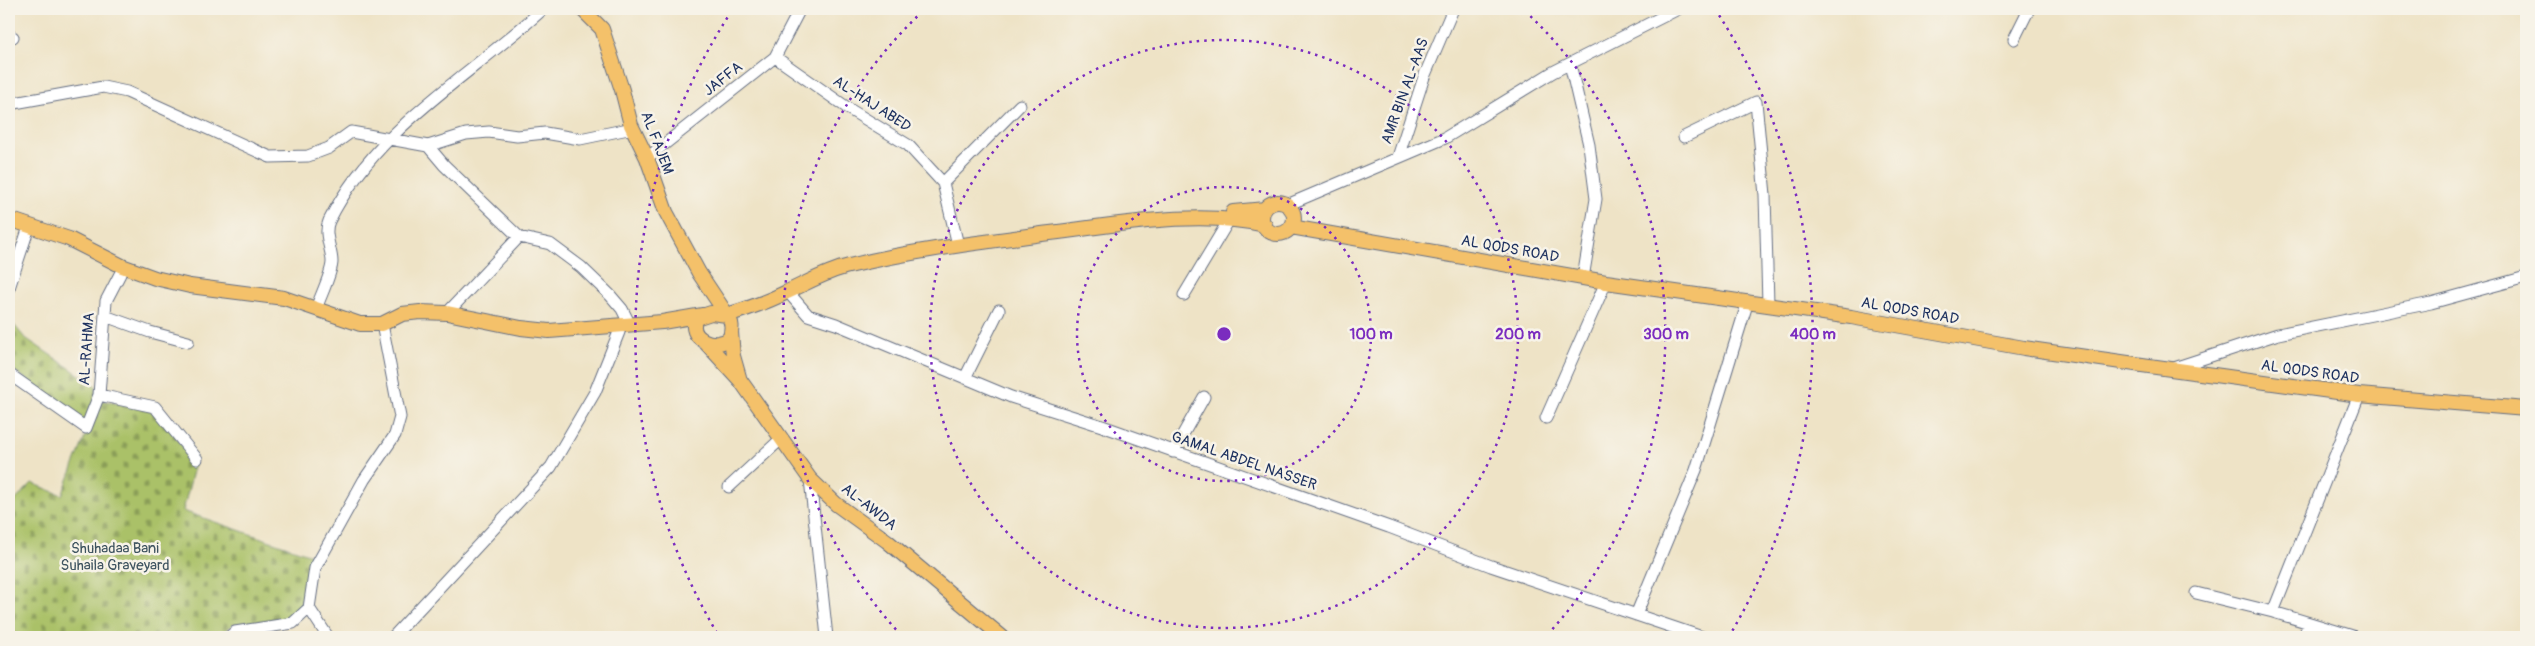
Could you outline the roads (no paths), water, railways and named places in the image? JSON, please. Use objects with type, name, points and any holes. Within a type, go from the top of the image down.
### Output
[{"type":"main road","name":"AL FAJEM","points":[[582,9],[602,29],[633,128],[647,158],[666,212],[726,315]]},
{"type":"main road","points":[[9,219],[69,239],[122,266],[155,278],[190,286],[284,298],[360,324],[383,328],[402,314],[420,312],[447,313],[521,328],[549,331],[628,326],[705,314],[726,315],[756,306],[848,266],[957,244],[1000,231],[1102,219],[1203,211],[1250,212],[1265,209],[1275,202],[1287,205],[1294,215],[1291,227],[1286,232],[1276,233],[1264,225],[1229,220],[1164,221],[957,244]]},
{"type":"main road","points":[[1264,225],[1263,216],[1265,209]]},
{"type":"main road","name":"AL QODS ROAD","points":[[1291,227],[1606,282],[1711,298],[1768,304],[2024,348],[2359,395],[2526,409]]},
{"type":"main road","points":[[9,228],[55,242],[120,274],[154,285],[182,292],[285,306],[357,330],[383,328],[404,320],[430,318],[543,338],[575,338],[628,326]]},
{"type":"main road","name":"AL FAJEM","points":[[705,314],[711,303],[708,287]]},
{"type":"main road","points":[[732,330],[756,306]]},
{"type":"main road","points":[[705,314],[694,322],[694,328],[703,341],[722,343],[730,338],[732,330],[730,320],[726,315]]},
{"type":"main road","name":"AL-AWDA","points":[[662,322],[678,326],[703,341],[740,380],[810,479],[836,504],[887,541],[1002,637]]},
{"type":"main road","name":"AL-AWDA","points":[[732,330],[733,356],[740,380]]},
{"type":"street","points":[[316,309],[332,263],[328,244],[328,224],[357,174],[423,105],[518,31],[543,9]]},
{"type":"street","name":"JAFFA","points":[[647,158],[774,56],[800,9]]},
{"type":"street","name":"AMR BIN AL-AAS","points":[[1398,157],[1424,77],[1453,9]]},
{"type":"street","points":[[1287,205],[1445,138],[1553,72],[1678,9]]},
{"type":"street","points":[[2014,39],[2030,9]]},
{"type":"street","name":"AL-HAJ ABED","points":[[774,56],[848,109],[908,145],[943,183]]},
{"type":"street","points":[[1570,64],[1588,145],[1596,199],[1583,278]]},
{"type":"street","points":[[9,104],[103,87],[127,92],[270,157],[292,158],[313,154],[329,148],[351,132],[428,146],[466,134],[489,132],[517,136],[545,133],[580,139],[633,128]]},
{"type":"street","points":[[1684,136],[1756,102],[1765,194],[1768,304]]},
{"type":"street","points":[[957,244],[943,183],[1020,105]]},
{"type":"street","points":[[393,637],[551,467],[595,392],[628,326],[622,309],[570,257],[550,244],[519,237],[444,165],[428,146]]},
{"type":"street","points":[[1184,295],[1229,220]]},
{"type":"street","points":[[9,288],[12,285],[27,233]]},
{"type":"street","points":[[447,313],[519,237]]},
{"type":"street","name":"AL-RAHMA","points":[[120,274],[106,300],[99,395],[155,407],[197,459]]},
{"type":"street","points":[[2171,369],[2278,334],[2431,303],[2526,278]]},
{"type":"street","points":[[1546,418],[1606,282]]},
{"type":"street","name":"GAMAL ABDEL NASSER","points":[[788,292],[808,315],[836,324],[1011,397],[1389,527],[1491,566],[1702,637]]},
{"type":"street","points":[[1636,615],[1696,470],[1748,301]]},
{"type":"street","points":[[965,378],[999,310]]},
{"type":"street","points":[[105,316],[150,332],[188,342]]},
{"type":"street","points":[[229,637],[236,632],[293,623],[309,608],[315,568],[364,480],[395,435],[400,424],[383,328]]},
{"type":"street","points":[[9,374],[86,428],[99,395]]},
{"type":"street","points":[[2273,612],[2359,395]]},
{"type":"street","points":[[1173,452],[1204,397]]},
{"type":"street","points":[[729,487],[782,438]]},
{"type":"street","points":[[810,479],[827,637]]},
{"type":"street","points":[[2196,593],[2273,612],[2356,637]]},
{"type":"street","points":[[309,608],[328,637]]},
{"type":"street","points":[[2303,637],[2310,623]]},
{"type":"park label","name":"Shuhadaa Bani Suhaila Graveyard","points":[[115,556]]}]
